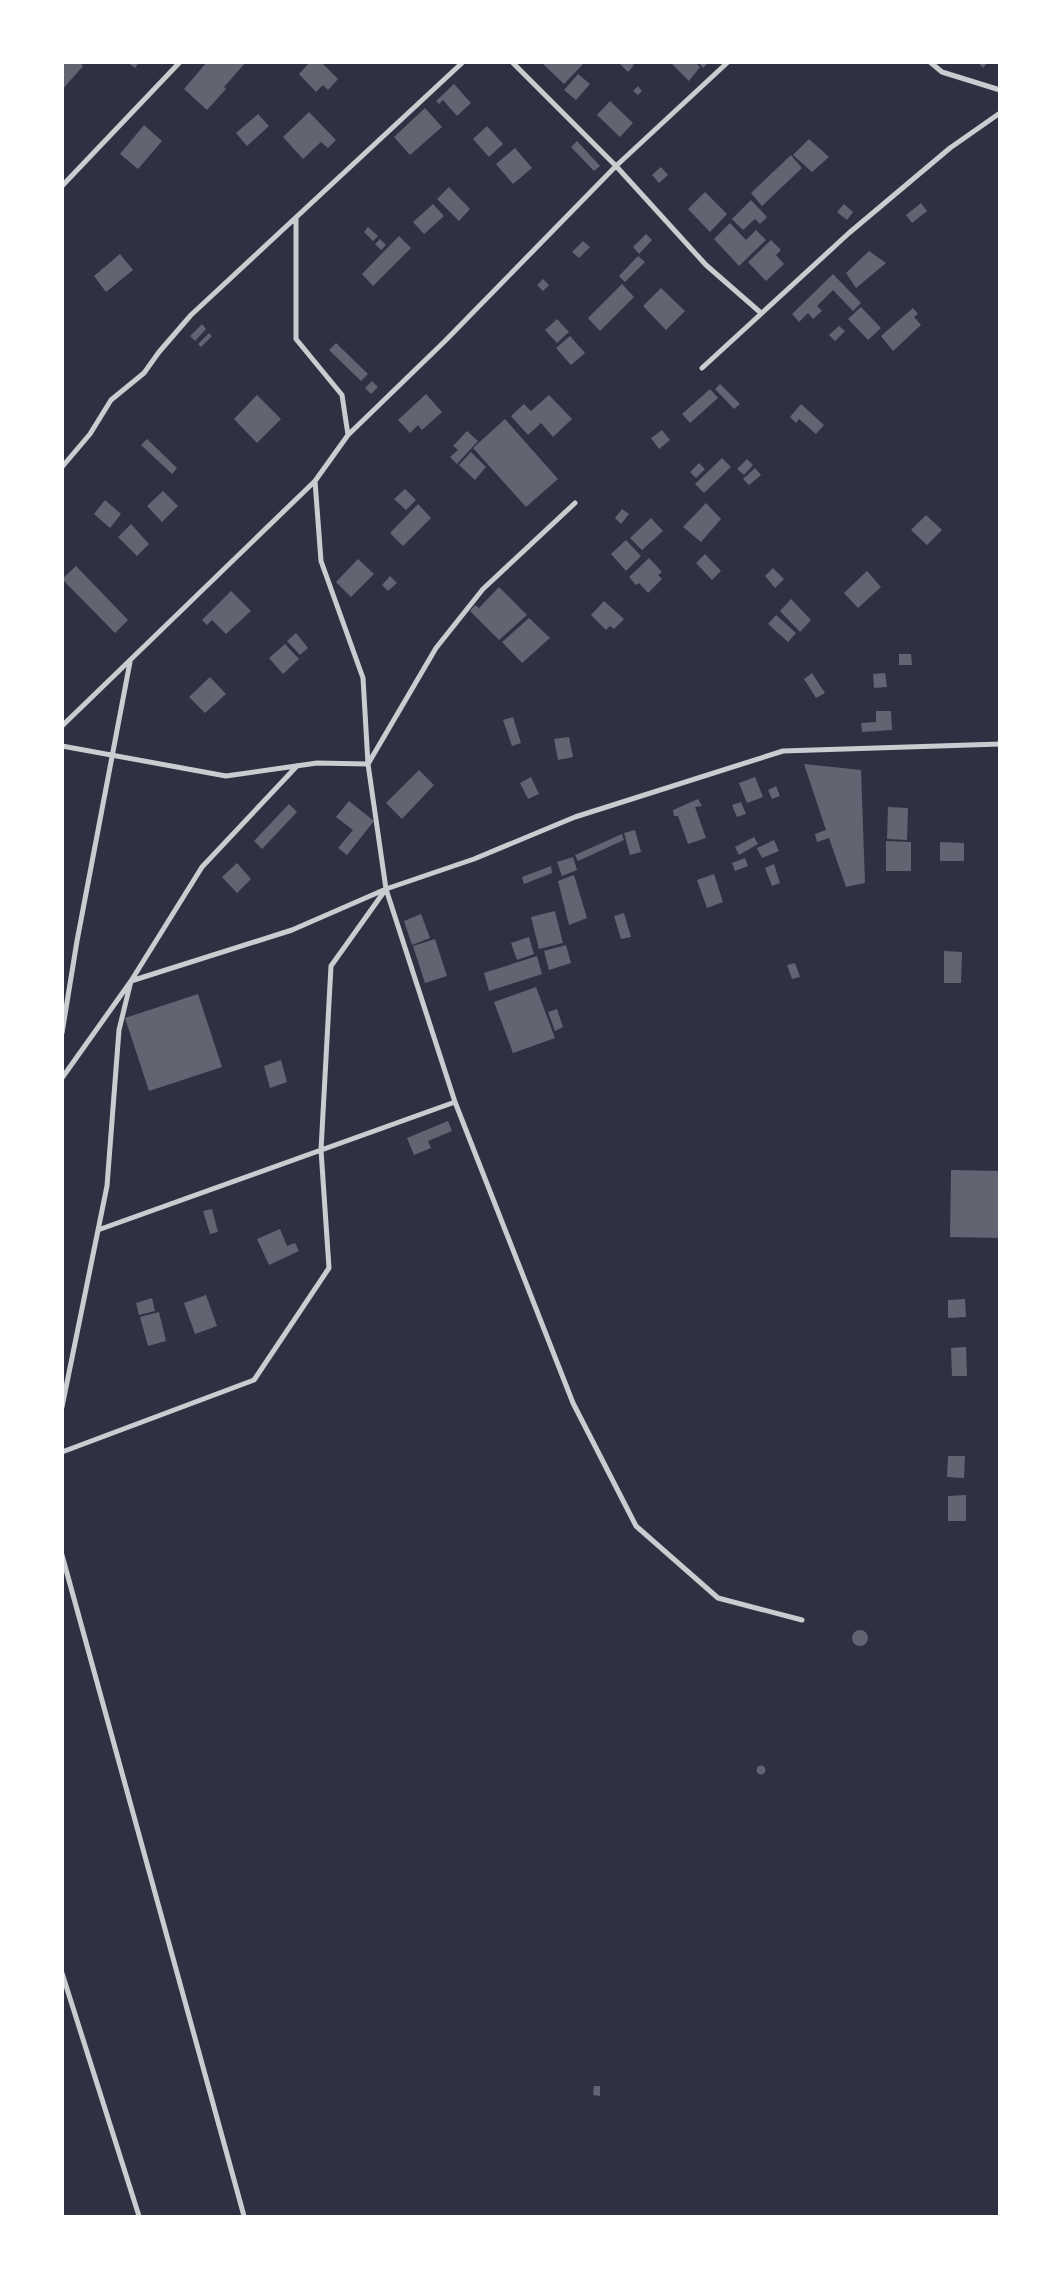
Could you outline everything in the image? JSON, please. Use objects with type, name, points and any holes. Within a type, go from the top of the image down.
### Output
[{"type":"street","points":[[62,186],[180,62]]},
{"type":"street","points":[[62,467],[90,434],[111,400],[144,373],[159,352],[191,315],[463,62]]},
{"type":"street","points":[[512,62],[616,166],[706,265],[761,313]]},
{"type":"street","points":[[62,726],[315,481],[348,435],[452,334],[616,166],[728,62]]},
{"type":"street","points":[[930,62],[942,72],[1000,90]]},
{"type":"street","points":[[702,368],[849,234],[943,154],[1000,114]]},
{"type":"street","points":[[296,218],[296,339],[342,395],[348,435]]},
{"type":"street","points":[[315,481],[321,561],[363,678],[368,764],[386,889],[455,1102],[573,1403],[636,1526],[718,1598],[802,1620]]},
{"type":"street","points":[[368,764],[436,648],[483,590],[575,503]]},
{"type":"street","points":[[62,1032],[77,941],[130,662]]},
{"type":"street","points":[[131,981],[292,930],[386,889],[474,859],[575,817],[783,751],[1000,744]]},
{"type":"street","points":[[62,746],[226,776],[317,763],[368,764]]},
{"type":"street","points":[[62,1078],[131,981],[202,867],[298,766]]},
{"type":"street","points":[[62,1452],[254,1380],[329,1268],[321,1150],[331,966],[386,889]]},
{"type":"street","points":[[62,1407],[106,1186],[120,1030],[131,981]]},
{"type":"street","points":[[98,1230],[455,1102]]},
{"type":"street","points":[[62,1555],[244,2216]]},
{"type":"street","points":[[62,1973],[139,2216]]},
{"type":"building","points":[[62,62],[79,62],[83,66],[62,90]]},
{"type":"building","points":[[127,62],[139,62],[135,68]]},
{"type":"building","points":[[207,62],[246,62],[224,87],[226,89],[207,110],[184,89]]},
{"type":"building","points":[[310,62],[321,62],[338,79],[328,90],[323,85],[316,92],[299,74]]},
{"type":"building","points":[[541,62],[585,62],[564,84]]},
{"type":"building","points":[[618,62],[631,62],[634,65],[628,72]]},
{"type":"building","points":[[670,62],[695,62],[700,67],[689,81]]},
{"type":"building","points":[[698,62],[709,62],[703,68]]},
{"type":"building","points":[[978,62],[988,62],[983,68]]},
{"type":"building","points":[[578,74],[590,84],[576,100],[564,90]]},
{"type":"building","points":[[454,84],[471,103],[457,116],[443,100],[439,104],[436,101]]},
{"type":"building","points":[[638,86],[642,91],[638,95],[633,91]]},
{"type":"building","points":[[610,101],[633,123],[620,137],[597,115]]},
{"type":"building","points":[[425,108],[442,127],[410,155],[394,137]]},
{"type":"building","points":[[309,112],[336,140],[328,148],[321,142],[303,159],[283,137]]},
{"type":"building","points":[[258,114],[269,126],[247,146],[236,133]]},
{"type":"building","points":[[144,125],[162,141],[138,169],[120,154]]},
{"type":"building","points":[[487,126],[503,144],[489,157],[473,139]]},
{"type":"building","points":[[809,139],[829,157],[812,172],[793,155]]},
{"type":"building","points":[[577,141],[600,166],[594,171],[571,147]]},
{"type":"building","points":[[515,148],[532,168],[513,184],[496,164]]},
{"type":"building","points":[[791,155],[802,168],[762,206],[751,193]]},
{"type":"building","points":[[661,167],[668,175],[659,183],[652,175]]},
{"type":"building","points":[[449,187],[470,209],[459,221],[437,199]]},
{"type":"building","points":[[705,192],[727,214],[710,232],[688,209]]},
{"type":"building","points":[[751,200],[767,217],[760,224],[755,219],[743,230],[732,219]]},
{"type":"building","points":[[921,203],[927,211],[912,223],[906,215]]},
{"type":"building","points":[[433,204],[444,216],[424,234],[413,222]]},
{"type":"building","points":[[844,204],[853,212],[847,220],[837,212]]},
{"type":"building","points":[[730,223],[746,240],[756,230],[766,240],[739,266],[714,239]]},
{"type":"building","points":[[368,227],[378,236],[373,241],[364,232]]},
{"type":"building","points":[[646,234],[652,240],[639,254],[633,247]]},
{"type":"building","points":[[399,236],[411,248],[373,286],[362,274]]},
{"type":"building","points":[[380,239],[386,245],[381,250],[375,244]]},
{"type":"building","points":[[771,240],[781,250],[776,255],[784,264],[766,281],[748,262]]},
{"type":"building","points":[[583,241],[590,247],[579,258],[572,252]]},
{"type":"building","points":[[869,251],[886,263],[856,288],[846,273]]},
{"type":"building","points":[[120,254],[133,270],[106,292],[94,276]]},
{"type":"building","points":[[638,256],[645,262],[625,282],[619,276]]},
{"type":"building","points":[[833,274],[861,303],[853,311],[833,290],[817,306],[822,311],[813,319],[808,313],[799,322],[792,314]]},
{"type":"building","points":[[543,279],[549,285],[543,291],[537,285]]},
{"type":"building","points":[[622,284],[634,297],[600,331],[588,318]]},
{"type":"building","points":[[661,288],[685,311],[666,330],[643,306]]},
{"type":"building","points":[[861,307],[881,328],[868,340],[848,319]]},
{"type":"building","points":[[913,308],[918,314],[914,317],[921,325],[893,351],[881,336]]},
{"type":"building","points":[[557,319],[569,332],[557,343],[545,330]]},
{"type":"building","points":[[202,324],[206,329],[195,341],[190,336]]},
{"type":"building","points":[[839,326],[845,331],[835,341],[829,335]]},
{"type":"building","points":[[209,333],[212,336],[201,347],[198,344]]},
{"type":"building","points":[[570,336],[585,353],[571,365],[556,348]]},
{"type":"building","points":[[336,343],[368,374],[361,381],[329,350]]},
{"type":"building","points":[[372,381],[378,387],[371,394],[365,388]]},
{"type":"building","points":[[720,384],[740,404],[734,409],[715,389]]},
{"type":"building","points":[[710,389],[718,398],[690,423],[682,414]]},
{"type":"building","points":[[426,394],[442,412],[422,430],[418,425],[410,433],[398,420]]},
{"type":"building","points":[[257,395],[281,419],[257,443],[234,419]]},
{"type":"building","points":[[549,395],[572,419],[553,437],[541,423],[528,435],[511,416],[524,404],[531,411]]},
{"type":"building","points":[[801,404],[824,425],[816,434],[799,419],[796,423],[790,417]]},
{"type":"building","points":[[505,419],[558,479],[526,507],[473,448]]},
{"type":"building","points":[[662,430],[670,440],[659,449],[651,438]]},
{"type":"building","points":[[467,431],[478,441],[457,464],[450,457],[458,450],[453,446]]},
{"type":"building","points":[[147,439],[177,468],[172,474],[141,445]]},
{"type":"building","points":[[471,452],[486,467],[475,480],[459,465]]},
{"type":"building","points":[[722,458],[731,467],[704,493],[695,484]]},
{"type":"building","points":[[747,459],[753,465],[744,475],[737,469]]},
{"type":"building","points":[[699,463],[705,469],[696,478],[690,472]]},
{"type":"building","points":[[755,468],[761,475],[749,485],[743,479]]},
{"type":"building","points":[[405,489],[416,500],[406,510],[394,499]]},
{"type":"building","points":[[163,491],[178,506],[162,522],[147,506]]},
{"type":"building","points":[[105,500],[121,514],[110,528],[94,514]]},
{"type":"building","points":[[706,503],[721,519],[701,542],[683,527]]},
{"type":"building","points":[[418,504],[431,518],[403,546],[390,533]]},
{"type":"building","points":[[622,509],[629,514],[621,524],[615,518]]},
{"type":"building","points":[[926,515],[942,530],[927,545],[911,530]]},
{"type":"building","points":[[651,518],[663,531],[642,550],[630,538]]},
{"type":"building","points":[[131,524],[149,544],[137,556],[118,537]]},
{"type":"building","points":[[626,540],[641,556],[626,571],[611,554]]},
{"type":"building","points":[[705,554],[721,571],[712,580],[696,563]]},
{"type":"building","points":[[649,558],[662,572],[658,575],[662,579],[648,593],[639,583],[636,585],[629,577]]},
{"type":"building","points":[[358,559],[374,574],[351,597],[336,582]]},
{"type":"building","points":[[76,566],[128,620],[115,633],[62,579]]},
{"type":"building","points":[[773,568],[784,579],[775,588],[765,576]]},
{"type":"building","points":[[867,571],[881,587],[858,608],[844,593]]},
{"type":"building","points":[[390,576],[397,583],[388,591],[382,585]]},
{"type":"building","points":[[499,587],[527,615],[499,640],[470,611],[475,605],[479,608]]},
{"type":"building","points":[[231,591],[251,611],[226,634],[212,620],[207,625],[202,620]]},
{"type":"building","points":[[791,599],[811,620],[800,632],[780,611]]},
{"type":"building","points":[[604,601],[624,619],[614,629],[610,626],[606,630],[591,615]]},
{"type":"building","points":[[776,615],[796,633],[788,642],[768,624]]},
{"type":"building","points":[[529,618],[550,638],[522,663],[502,642]]},
{"type":"building","points":[[296,633],[308,648],[300,655],[287,641]]},
{"type":"building","points":[[285,644],[299,659],[283,674],[269,658]]},
{"type":"building","points":[[899,654],[911,654],[912,665],[899,665]]},
{"type":"building","points":[[812,673],[825,693],[816,698],[804,679]]},
{"type":"building","points":[[885,673],[887,687],[874,688],[873,674]]},
{"type":"building","points":[[210,677],[226,694],[205,713],[189,697]]},
{"type":"building","points":[[876,711],[891,711],[892,730],[862,732],[861,723],[876,722]]},
{"type":"building","points":[[513,717],[521,743],[512,746],[503,720]]},
{"type":"building","points":[[569,737],[573,757],[558,760],[554,739]]},
{"type":"building","points":[[804,764],[861,770],[865,883],[846,887],[829,838],[817,842],[815,834],[826,830]]},
{"type":"building","points":[[419,770],[434,785],[402,819],[386,803]]},
{"type":"building","points":[[531,777],[539,794],[528,799],[520,783]]},
{"type":"building","points":[[755,777],[763,797],[747,803],[739,783]]},
{"type":"building","points":[[776,786],[780,796],[772,799],[768,790]]},
{"type":"building","points":[[698,799],[702,806],[695,807],[706,838],[688,844],[678,816],[674,816],[673,810]]},
{"type":"building","points":[[349,801],[374,821],[347,855],[338,848],[353,830],[336,817]]},
{"type":"building","points":[[741,802],[746,814],[737,817],[732,805]]},
{"type":"building","points":[[289,804],[297,812],[262,849],[254,841]]},
{"type":"building","points":[[888,807],[908,808],[907,840],[887,839]]},
{"type":"building","points":[[635,830],[641,852],[630,855],[624,833]]},
{"type":"building","points":[[622,834],[624,840],[578,861],[575,855]]},
{"type":"building","points":[[754,837],[758,844],[739,855],[735,847]]},
{"type":"building","points":[[774,840],[779,851],[762,858],[757,848]]},
{"type":"building","points":[[886,841],[911,842],[911,871],[886,871]]},
{"type":"building","points":[[940,842],[964,843],[964,861],[940,861]]},
{"type":"building","points":[[573,857],[577,870],[562,876],[557,862]]},
{"type":"building","points":[[745,858],[748,866],[735,871],[732,863]]},
{"type":"building","points":[[237,863],[251,879],[237,893],[222,877]]},
{"type":"building","points":[[774,864],[780,883],[772,886],[765,868]]},
{"type":"building","points":[[551,866],[552,873],[524,884],[522,877]]},
{"type":"building","points":[[714,874],[723,902],[707,908],[697,880]]},
{"type":"building","points":[[574,875],[587,918],[569,925],[558,881]]},
{"type":"building","points":[[555,911],[563,943],[539,949],[531,917]]},
{"type":"building","points":[[624,913],[631,937],[621,939],[614,916]]},
{"type":"building","points":[[421,914],[430,938],[412,945],[404,921]]},
{"type":"building","points":[[529,937],[534,954],[517,960],[511,943]]},
{"type":"building","points":[[435,939],[447,976],[425,983],[413,946]]},
{"type":"building","points":[[566,945],[571,963],[549,970],[544,951]]},
{"type":"building","points":[[944,951],[962,952],[961,983],[944,983]]},
{"type":"building","points":[[537,956],[542,974],[489,991],[484,973]]},
{"type":"building","points":[[795,963],[800,977],[792,979],[787,965]]},
{"type":"building","points":[[536,987],[555,1038],[513,1053],[494,1002]]},
{"type":"building","points":[[198,994],[222,1067],[149,1091],[125,1018]]},
{"type":"building","points":[[557,1009],[563,1027],[555,1031],[548,1012]]},
{"type":"building","points":[[281,1060],[287,1082],[270,1088],[264,1066]]},
{"type":"building","points":[[448,1121],[452,1131],[428,1141],[431,1148],[414,1155],[407,1138]]},
{"type":"building","points":[[951,1170],[1000,1171],[1000,1238],[950,1237]]},
{"type":"building","points":[[212,1209],[218,1232],[210,1234],[203,1211]]},
{"type":"building","points":[[280,1229],[287,1246],[295,1243],[299,1251],[269,1265],[257,1239]]},
{"type":"building","points":[[206,1295],[217,1326],[195,1334],[184,1303]]},
{"type":"building","points":[[152,1298],[155,1311],[139,1315],[136,1303]]},
{"type":"building","points":[[965,1299],[966,1317],[948,1318],[948,1300]]},
{"type":"building","points":[[159,1312],[166,1341],[148,1346],[140,1317]]},
{"type":"building","points":[[966,1347],[967,1376],[952,1376],[951,1348]]},
{"type":"building","points":[[948,1456],[965,1456],[964,1478],[947,1477]]},
{"type":"building","points":[[966,1495],[966,1521],[948,1521],[948,1496]]},
{"type":"building","points":[[860,1630],[868,1638],[860,1646],[852,1638]]},
{"type":"building","points":[[761,1766],[765,1770],[761,1774],[757,1770]]},
{"type":"building","points":[[594,2086],[600,2086],[600,2096],[593,2095]]}]
